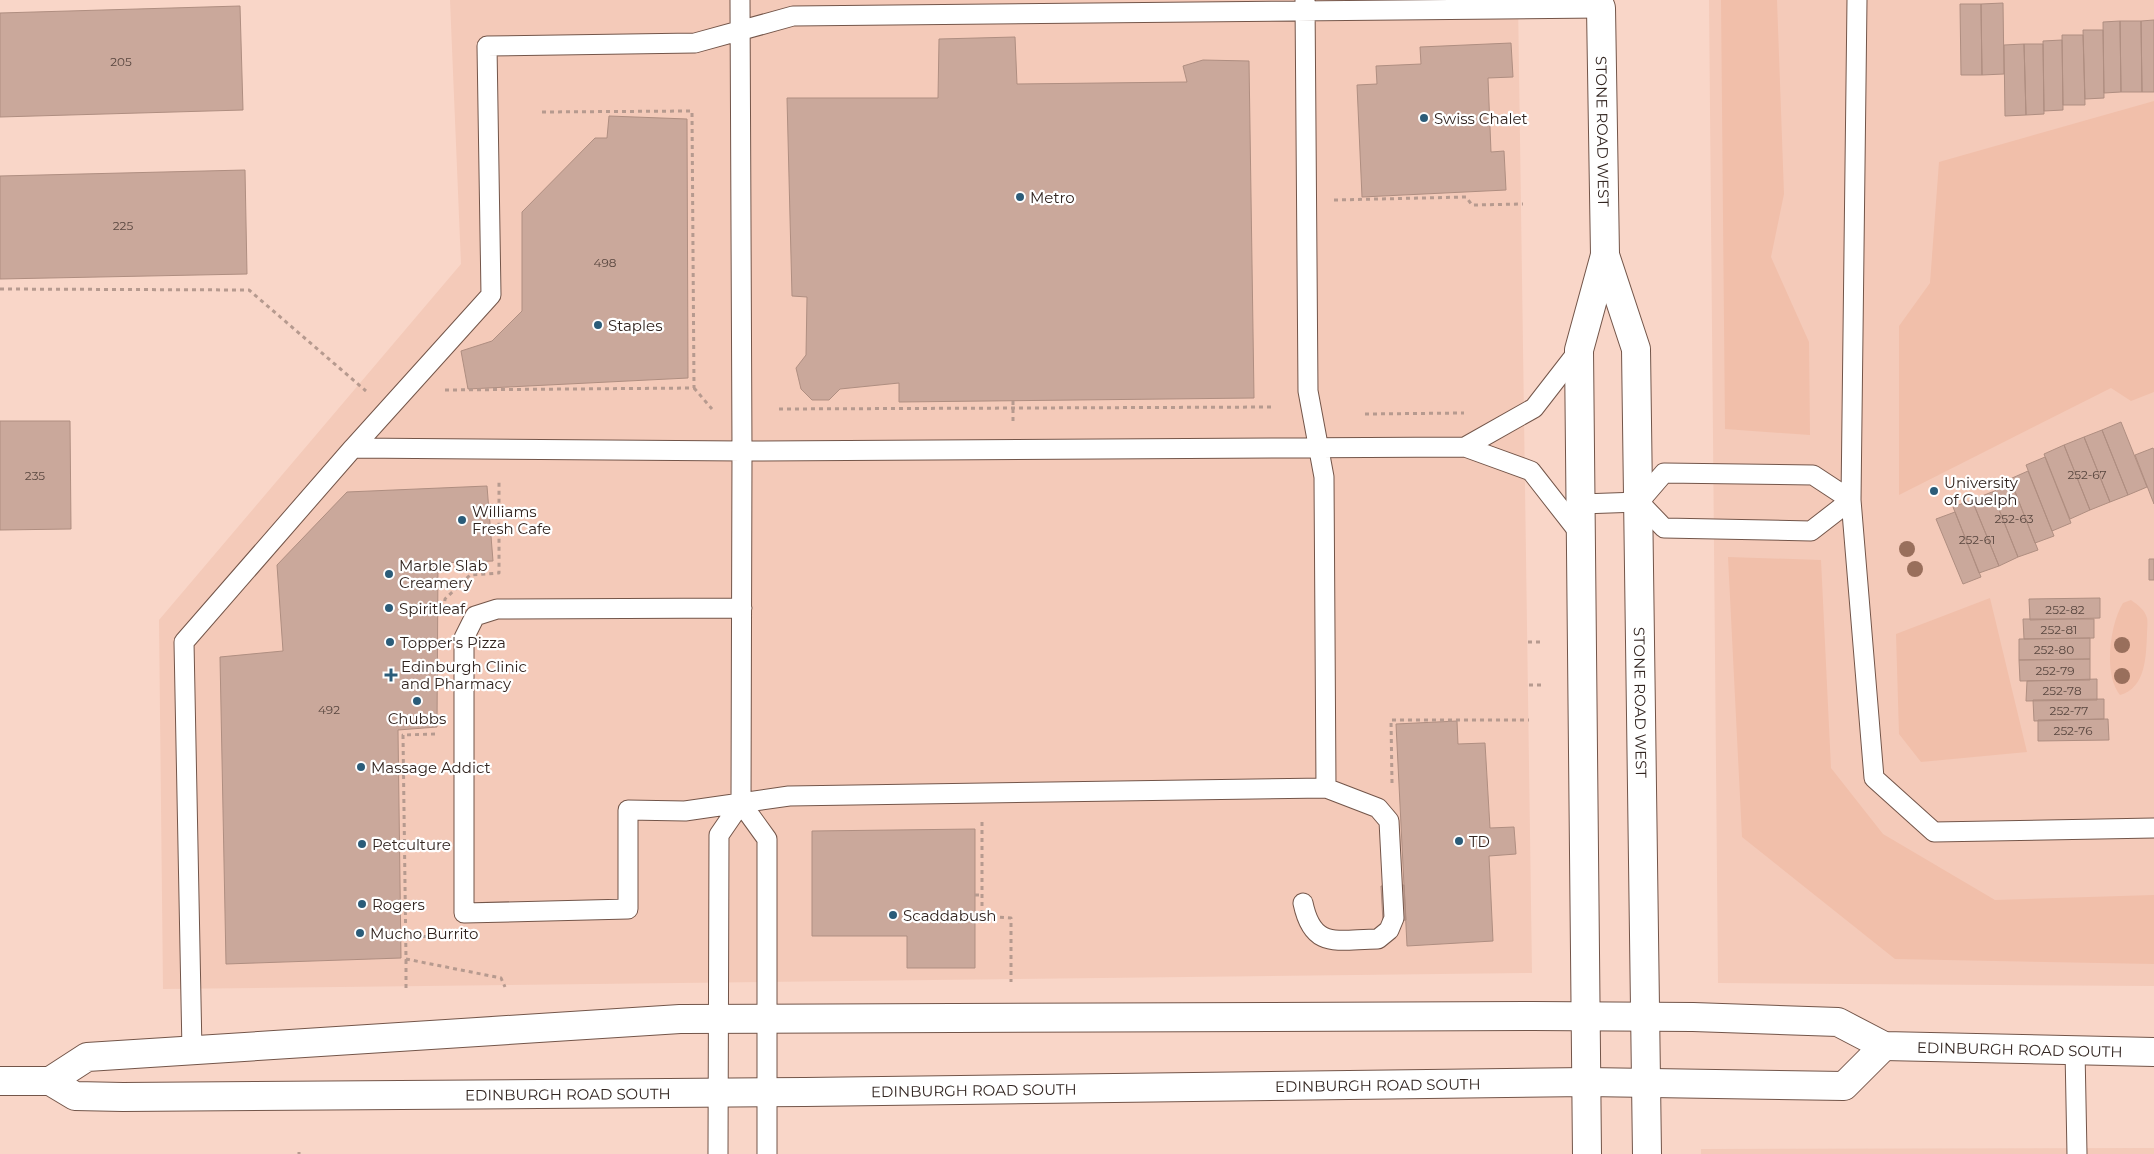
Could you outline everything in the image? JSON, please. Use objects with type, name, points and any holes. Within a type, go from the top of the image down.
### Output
[{"type":"main road","name":"STONE ROAD WEST","points":[[1587,1154],[1580,350],[1606,254],[1601,3]]},
{"type":"main road","name":"STONE ROAD WEST","points":[[1606,254],[1636,349],[1647,1154]]},
{"type":"main road","name":"EDINBURGH ROAD SOUTH","points":[[1884,1046],[1844,1086],[1586,1082],[717,1093],[75,1096],[50,1081],[87,1057],[719,1019],[1646,1016],[1838,1022],[1884,1046],[2154,1052]]},
{"type":"main road","points":[[0,1081],[50,1081]]},
{"type":"lane","points":[[740,0],[742,803],[767,839],[767,1154]]},
{"type":"lane","points":[[1857,0],[1851,500],[1874,778],[1934,832],[2154,828]]},
{"type":"lane","points":[[192,1050],[184,642],[353,448],[491,295],[487,46],[695,43],[793,16],[1305,6],[1601,3]]},
{"type":"lane","points":[[1305,6],[1308,391],[1324,477],[1326,788]]},
{"type":"lane","points":[[1465,447],[1534,408],[1580,350]]},
{"type":"lane","points":[[353,448],[742,451],[1465,447],[1531,471],[1581,535]]},
{"type":"lane","points":[[1581,504],[1639,502],[1664,473],[1813,475],[1851,500]]},
{"type":"lane","points":[[1639,502],[1664,528],[1810,531],[1851,500]]},
{"type":"lane","points":[[742,608],[497,609],[475,616],[464,638],[464,913],[628,909],[628,810],[685,811],[789,796],[1326,788],[1378,808],[1389,821],[1394,918],[1388,930],[1378,939],[1326,939],[1315,934],[1307,922],[1303,903]]},
{"type":"lane","points":[[718,1154],[719,835],[742,803]]},
{"type":"lane","points":[[2075,1050],[2076,1154]]},
{"type":"path","points":[[1307,200],[1466,197],[1472,204],[1523,204]]},
{"type":"path","points":[[694,388],[712,410]]},
{"type":"path","points":[[779,409],[1274,407]]},
{"type":"path","points":[[1365,414],[1468,413]]},
{"type":"path","points":[[1528,642],[1542,642]]},
{"type":"path","points":[[1529,685],[1543,685]]},
{"type":"path","points":[[1392,784],[1391,720],[1529,720]]},
{"type":"path","points":[[982,793],[982,916],[1011,918],[1010,982]]},
{"type":"path","points":[[975,895],[982,894]]},
{"type":"path","points":[[406,937],[442,936],[464,913]]},
{"type":"path","points":[[406,959],[406,988]]},
{"type":"shaded area","points":[[450,0],[1518,0],[1532,973],[163,989],[159,620],[461,264]]},
{"type":"shaded area","name":"University of Guelph","points":[[1709,0],[2154,0],[2154,986],[1718,983]]},
{"type":"shaded area","points":[[1721,0],[1777,0],[1784,194],[1771,257],[1809,342],[1810,435],[1725,429]]},
{"type":"shaded area","points":[[2154,101],[2154,392],[2131,401],[2111,388],[1899,495],[1899,326],[1930,283],[1939,162]]},
{"type":"shaded area","points":[[1728,557],[1821,560],[1831,768],[1883,834],[1995,900],[2154,895],[2154,964],[1895,959],[1742,837]]},
{"type":"shaded area","points":[[1990,598],[2027,752],[1921,762],[1899,734],[1896,634]]},
{"type":"shaded area","points":[[2131,600],[2143,610],[2147,618],[2145,661],[2140,678],[2135,686],[2120,695],[2111,675],[2110,649],[2118,612],[2123,603]]},
{"type":"shaded area","points":[[2154,1148],[2154,1154],[1701,1154],[1701,1149]]},
{"type":"building","points":[[2003,3],[2004,74],[1982,75],[1981,4]]},
{"type":"building","points":[[1960,4],[1981,4],[1982,75],[1961,75]]},
{"type":"building","points":[[240,6],[243,110],[0,117],[0,13]]},
{"type":"building","points":[[2154,20],[2154,92],[2142,92],[2141,21]]},
{"type":"building","points":[[2120,21],[2141,21],[2142,92],[2121,92]]},
{"type":"building","points":[[2120,21],[2121,92],[2104,93],[2103,22]]},
{"type":"building","points":[[2083,30],[2103,30],[2104,98],[2085,99]]},
{"type":"building","points":[[2062,35],[2083,35],[2085,105],[2063,105]]},
{"type":"building","name":"Metro","points":[[1015,37],[1017,84],[1187,82],[1183,66],[1203,60],[1249,61],[1254,398],[899,402],[899,383],[840,389],[829,400],[812,400],[801,389],[796,368],[806,355],[807,297],[792,296],[787,98],[938,98],[939,39]]},
{"type":"building","points":[[2062,40],[2063,110],[2044,111],[2043,41]]},
{"type":"building","name":"Swiss Chalet","points":[[1511,43],[1513,77],[1488,78],[1491,152],[1504,151],[1506,190],[1362,197],[1357,85],[1377,84],[1376,66],[1421,64],[1420,47]]},
{"type":"building","points":[[2024,44],[2043,44],[2044,114],[2026,115]]},
{"type":"building","points":[[2024,44],[2026,115],[2005,116],[2004,45]]},
{"type":"building","points":[[609,116],[687,119],[688,378],[468,389],[461,351],[492,341],[522,311],[522,212],[595,138],[607,138]]},
{"type":"building","points":[[245,170],[247,274],[0,279],[0,176]]},
{"type":"building","points":[[0,421],[70,421],[71,529],[0,530]]},
{"type":"building","points":[[2121,422],[2147,487],[2128,495],[2102,430]]},
{"type":"building","points":[[2102,430],[2128,495],[2110,502],[2084,437]]},
{"type":"building","points":[[2084,437],[2110,502],[2090,510],[2064,445]]},
{"type":"building","points":[[2064,445],[2090,510],[2070,519],[2044,454]]},
{"type":"building","points":[[2153,448],[2154,450],[2154,504],[2135,455]]},
{"type":"building","points":[[2045,457],[2071,523],[2052,531],[2026,465]]},
{"type":"building","points":[[2028,471],[2054,536],[2035,543],[2010,479]]},
{"type":"building","points":[[2012,484],[2038,550],[2018,557],[1992,492]]},
{"type":"building","points":[[487,486],[493,561],[438,563],[437,727],[398,730],[401,958],[226,964],[220,657],[283,651],[277,565],[347,492]]},
{"type":"building","points":[[1992,492],[2018,557],[1999,566],[1972,500]]},
{"type":"building","points":[[1972,500],[1999,566],[1979,573],[1953,507]]},
{"type":"building","points":[[1955,512],[1981,577],[1963,584],[1936,519]]},
{"type":"building","points":[[2149,559],[2154,559],[2154,580],[2149,580]]},
{"type":"building","points":[[2100,598],[2100,618],[2030,620],[2029,599]]},
{"type":"building","points":[[2023,619],[2094,619],[2094,638],[2024,639]]},
{"type":"building","points":[[2090,638],[2090,659],[2019,660],[2019,639]]},
{"type":"building","points":[[2090,659],[2090,680],[2020,681],[2019,660]]},
{"type":"building","points":[[2097,679],[2097,700],[2026,701],[2027,681]]},
{"type":"building","points":[[2104,699],[2104,719],[2034,721],[2033,700]]},
{"type":"building","points":[[2108,719],[2109,740],[2038,741],[2038,720]]},
{"type":"building","name":"TD","points":[[1457,721],[1458,744],[1485,743],[1490,828],[1514,827],[1516,854],[1489,856],[1493,941],[1407,946],[1396,724]]},
{"type":"building","name":"Scaddabush","points":[[975,829],[975,968],[907,968],[907,936],[812,936],[812,831]]},
{"type":"building","points":[[1404,885],[1406,920],[1383,922],[1381,886]]},
{"type":"place","name":"Swiss Chalet","points":[[1424,118]]},
{"type":"place","name":"Metro","points":[[1020,197]]},
{"type":"place","name":"Staples","points":[[598,325]]},
{"type":"place","name":"University of Guelph","points":[[1934,491]]},
{"type":"place","name":"Williams Fresh Cafe","points":[[462,520]]},
{"type":"place","name":"Marble Slab Creamery","points":[[389,574]]},
{"type":"place","name":"Spiritleaf","points":[[389,608]]},
{"type":"place","name":"Topper's Pizza","points":[[390,642]]},
{"type":"place","name":"Edinburgh Clinic and Pharmacy","points":[[391,675]]},
{"type":"place","name":"Chubbs","points":[[417,701]]},
{"type":"place","name":"Massage Addict","points":[[361,767]]},
{"type":"place","name":"TD","points":[[1459,841]]},
{"type":"place","name":"Petculture","points":[[362,844]]},
{"type":"place","name":"Rogers","points":[[362,904]]},
{"type":"place","name":"Scaddabush","points":[[893,915]]},
{"type":"place","name":"Mucho Burrito","points":[[360,933]]}]
